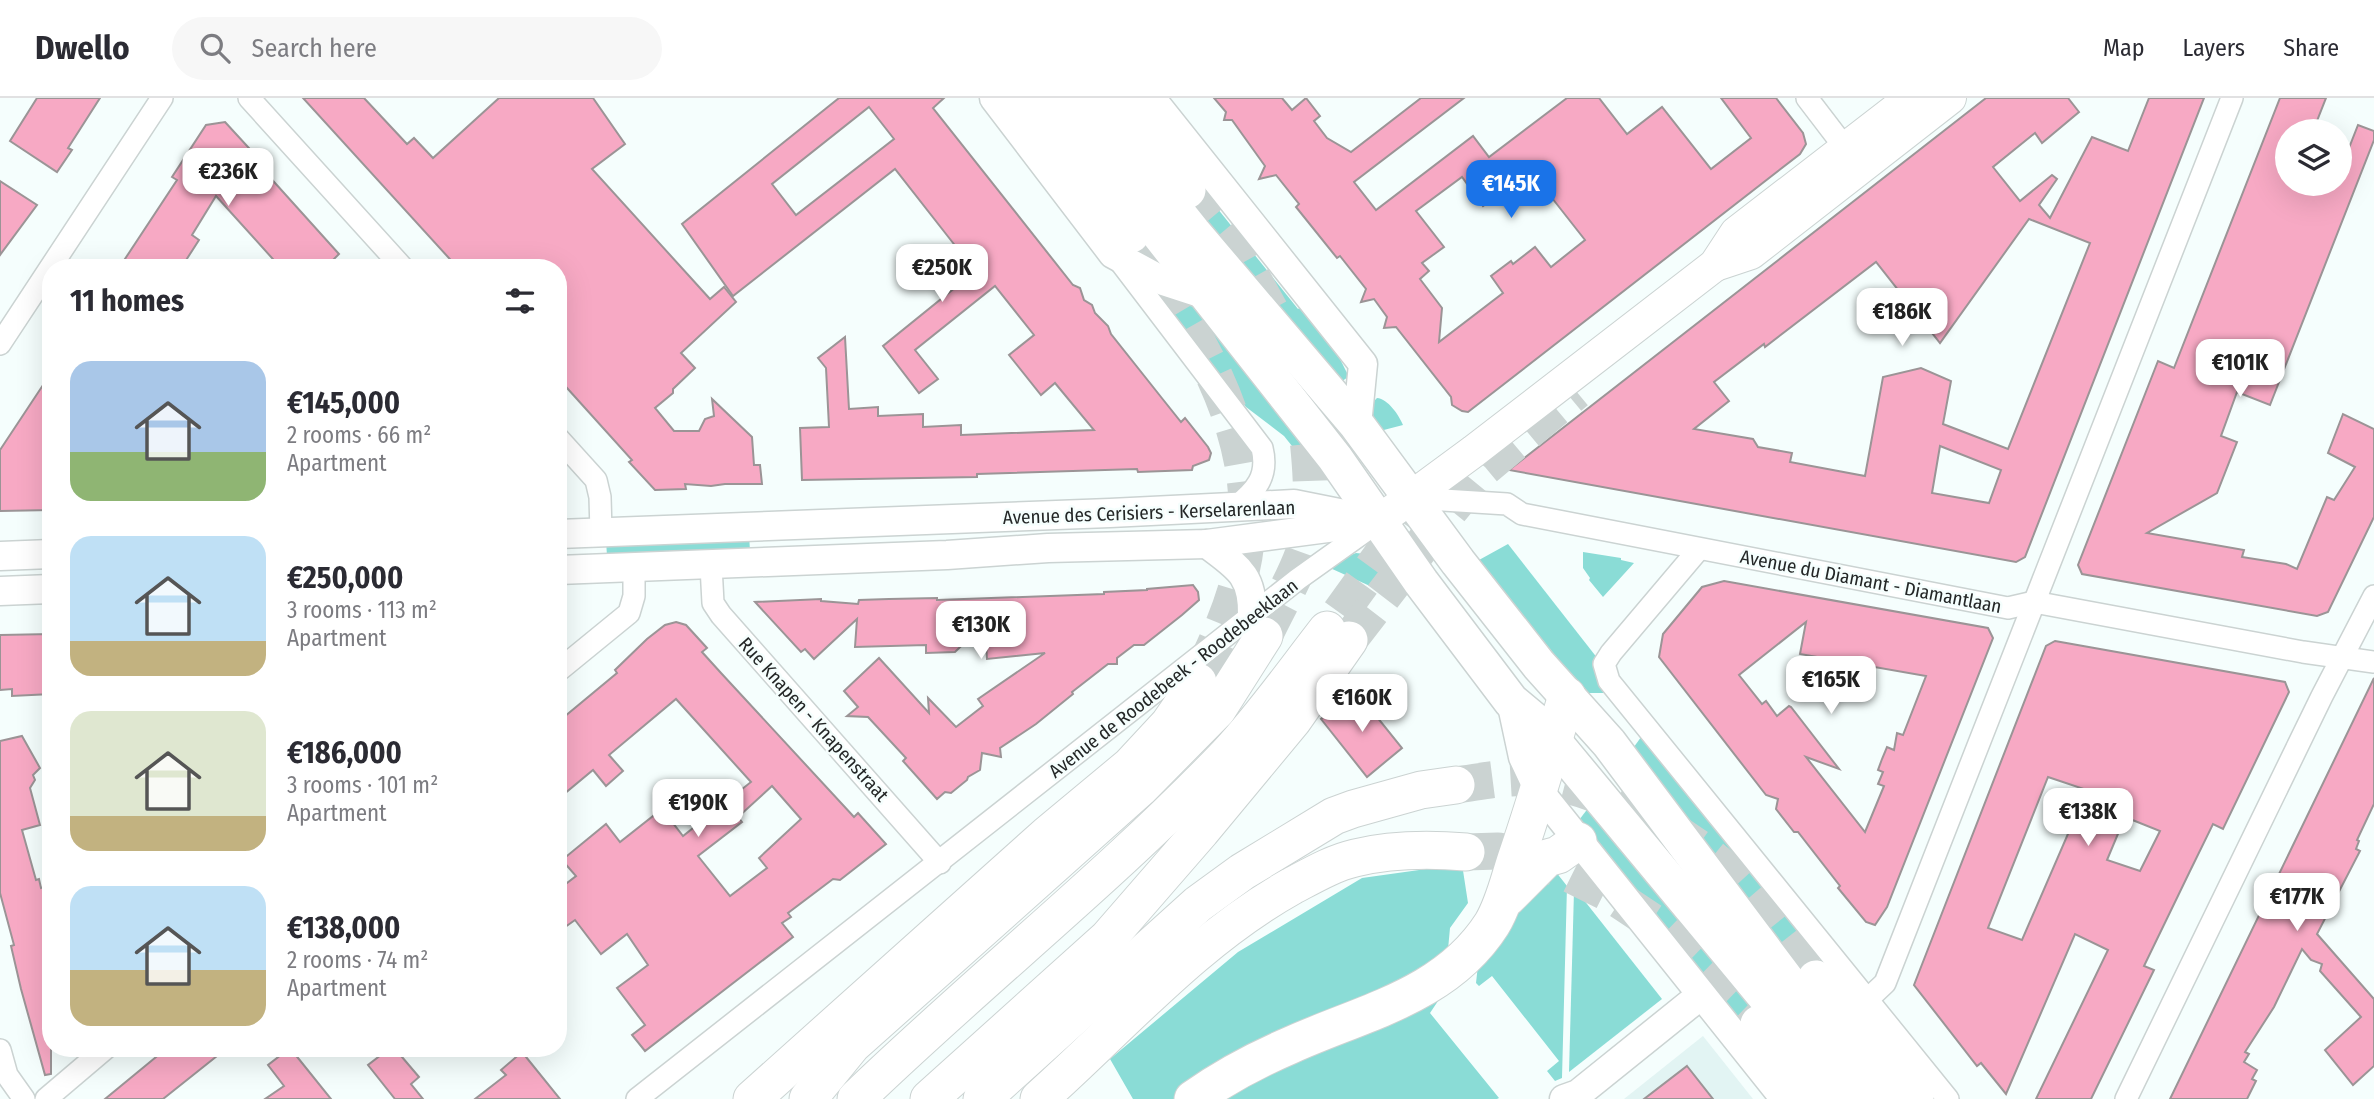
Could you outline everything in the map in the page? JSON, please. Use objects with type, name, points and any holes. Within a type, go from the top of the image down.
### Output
[{"type":"highway","points":[[1021,98],[1122,244]]},
{"type":"highway","points":[[1115,98],[1188,190]]},
{"type":"highway","points":[[808,1099],[852,1045],[1140,788],[1217,710],[1258,625]]},
{"type":"highway","points":[[856,1099],[927,1031],[1140,842],[1229,753],[1338,635],[1293,720],[1108,938],[929,1099]]},
{"type":"highway","points":[[752,1099],[1046,835],[1130,766],[1169,724],[1198,682]]},
{"type":"highway","points":[[1193,1099],[1247,1065],[1411,995],[1457,967],[1492,923],[1501,904],[1567,696]]},
{"type":"highway","points":[[982,1099],[1198,904],[1242,872],[1334,816],[1353,808],[1421,790],[1456,785]]},
{"type":"highway","points":[[1501,904],[1547,858],[1558,855],[1578,841]]},
{"type":"highway","points":[[1039,1099],[1149,995],[1231,925],[1272,897],[1310,876],[1353,858],[1398,850],[1466,852]]},
{"type":"highway","points":[[1816,979],[1915,1099]]},
{"type":"highway","points":[[1759,1024],[1818,1099]]},
{"type":"main road","points":[[1052,98],[1328,449],[1421,582],[1511,701],[1541,726],[1847,1099]]},
{"type":"main road","points":[[1086,98],[1193,232],[1357,425],[1539,665],[1609,743],[1795,991],[1881,1099]]},
{"type":"main road","name":"Avenue de Roodebeek - Roodebeeklaan","points":[[1715,265],[1736,233],[1911,98]]},
{"type":"main road","name":"Avenue de Roodebeek - Roodebeeklaan","points":[[1379,521],[1715,265],[1751,253],[1951,98]]},
{"type":"main road","name":"Avenue de Roodebeek - Roodebeeklaan","points":[[1826,195],[1846,149]]},
{"type":"street","points":[[56,259],[162,98]]},
{"type":"street","points":[[248,98],[395,259]]},
{"type":"street","points":[[993,98],[1122,244],[1163,281],[1206,295]]},
{"type":"street","points":[[1151,98],[1363,365],[1357,425]]},
{"type":"street","points":[[1807,98],[1846,149]]},
{"type":"street","points":[[1867,1000],[1885,983],[2232,98]]},
{"type":"street","points":[[1122,244],[1262,448],[1264,474],[1250,496],[1234,508]]},
{"type":"street","points":[[0,344],[42,280]]},
{"type":"street","points":[[567,448],[596,480],[600,496],[601,532]]},
{"type":"street","name":"Avenue du Diamant - Diamantlaan","points":[[1411,498],[1507,504],[1522,514],[2008,608],[2035,602],[2303,652],[2374,662]]},
{"type":"street","name":"Avenue des Cerisiers - Kerselarenlaan","points":[[567,534],[1294,504],[1379,521]]},
{"type":"street","name":"Avenue des Cerisiers - Kerselarenlaan","points":[[567,570],[710,566],[1048,548],[1208,544],[1379,521]]},
{"type":"street","name":"Avenue de Roodebeek - Roodebeeklaan","points":[[637,1099],[940,863],[1258,625],[1379,521]]},
{"type":"street","points":[[790,525],[791,560]]},
{"type":"street","points":[[1208,544],[1241,569],[1247,578],[1258,625]]},
{"type":"street","points":[[1699,549],[1611,653],[1604,664],[1609,681],[1948,1099]]},
{"type":"street","points":[[0,556],[42,554]]},
{"type":"street","name":"Rue Knapen - Knapenstraat","points":[[710,566],[713,603],[721,615],[940,863]]},
{"type":"street","points":[[567,664],[629,613],[634,596],[634,568]]},
{"type":"street","points":[[0,591],[42,589]]},
{"type":"street","points":[[2126,1099],[2322,696],[2374,596]]},
{"type":"street","points":[[1511,701],[1522,757],[1539,790],[1785,1099]]},
{"type":"street","points":[[1572,1097],[1702,995]]},
{"type":"street","points":[[0,1050],[7,1075],[24,1099]]},
{"type":"street","points":[[46,1099],[95,1057]]},
{"type":"shaded area","points":[[1197,183],[1298,309],[1306,303],[1334,347],[1348,377],[1341,382],[1180,195]]},
{"type":"shaded area","points":[[1150,288],[1193,302],[1311,458],[1304,461],[1284,436],[1246,407]]},
{"type":"shaded area","points":[[1377,398],[1389,404],[1403,425],[1376,432],[1371,410]]},
{"type":"shaded area","points":[[749,534],[750,551],[607,556],[606,540]]},
{"type":"shaded area","points":[[1508,544],[1598,659],[1606,693],[1589,693],[1581,688],[1479,560]]},
{"type":"shaded area","points":[[1583,552],[1621,558],[1634,563],[1603,597],[1583,568]]},
{"type":"shaded area","points":[[1356,553],[1374,555],[1392,575],[1370,586],[1330,568]]},
{"type":"shaded area","points":[[1644,733],[1811,940],[1803,947],[1825,972],[1808,985],[1631,751]]},
{"type":"shaded area","points":[[1589,807],[1766,1018],[1744,1036],[1576,824]]},
{"type":"shaded area","points":[[1462,864],[1468,903],[1450,928],[1444,992],[1430,1013],[1499,1098],[1133,1099],[1110,1059],[1238,952],[1362,878]]},
{"type":"shaded area","points":[[1552,867],[1567,886],[1562,1078],[1555,1081],[1547,1071],[1559,1061],[1492,976],[1479,986],[1476,983],[1478,965]]},
{"type":"shaded area","points":[[1576,890],[1662,999],[1569,1072],[1574,891]]},
{"type":"shaded area","points":[[1703,1036],[1753,1099],[1624,1099]]},
{"type":"building","points":[[37,98],[100,98],[68,148],[72,150],[57,172],[10,141]]},
{"type":"building","points":[[303,98],[364,98],[407,144],[414,138],[433,158],[499,98],[593,98],[625,144],[592,169],[710,299],[724,287],[736,302],[681,353],[695,368],[673,389],[673,393],[655,408],[674,431],[699,431],[705,419],[714,416],[712,399],[752,437],[754,465],[760,465],[762,484],[685,484],[686,489],[655,490],[629,462],[632,460],[567,388],[567,259],[450,259]]},
{"type":"building","points":[[839,98],[944,98],[933,108],[1073,285],[1080,288],[1084,300],[1092,305],[1095,313],[1108,326],[1111,334],[1181,422],[1185,418],[1208,447],[1211,453],[1209,460],[1193,466],[1192,470],[1138,472],[1137,469],[977,474],[977,477],[802,480],[800,428],[829,427],[826,368],[818,358],[845,337],[849,409],[878,407],[878,416],[923,414],[923,427],[961,425],[961,435],[1094,430],[1055,383],[1041,395],[1009,355],[1034,335],[995,286],[915,350],[938,379],[919,393],[883,346],[962,282],[944,259],[957,248],[895,169],[733,296],[682,224]],"holes":[[[869,107],[894,139],[796,215],[772,184]]]},
{"type":"building","points":[[1214,98],[1282,98],[1292,110],[1306,98],[1320,116],[1314,121],[1327,138],[1351,152],[1421,98],[1464,98],[1354,182],[1376,210],[1473,136],[1489,157],[1567,98],[1599,98],[1627,134],[1662,107],[1711,169],[1751,138],[1721,98],[1776,98],[1803,133],[1806,144],[1800,154],[1468,412],[1452,405],[1451,397],[1396,327],[1384,328],[1387,317],[1374,299],[1361,302],[1366,289],[1296,207],[1299,204],[1276,175],[1259,179],[1265,166],[1232,120],[1224,120],[1226,112]],"holes":[[[1530,170],[1585,240],[1551,267],[1535,247],[1513,264],[1511,261],[1491,276],[1503,293],[1439,342],[1442,308],[1420,279],[1429,271],[1422,263],[1444,247],[1416,211],[1462,177],[1483,206]]]},
{"type":"building","points":[[1986,98],[2068,98],[2079,112],[2042,143],[2035,133],[1993,167],[2020,201],[2052,175],[2057,179],[2039,205],[2050,218],[2092,137],[2128,151],[2149,98],[2204,98],[2025,557],[2016,562],[1509,470]],"holes":[[[2029,219],[2090,243],[2008,449],[1943,424],[1951,381],[1921,368],[1883,377],[1865,476],[1790,462],[1792,453],[1758,447],[1753,439],[1694,429],[1729,401],[1714,382],[1764,344],[1765,347],[1876,262],[1940,343]],[[1940,446],[2001,470],[1989,503],[1932,493]]]},
{"type":"building","points":[[2280,98],[2326,98],[2318,119],[2275,119],[2275,196],[2352,196],[2352,140],[2358,125],[2374,131],[2374,140],[2270,405],[2237,392],[2221,436],[2237,442],[2217,493],[2147,533],[2244,550],[2242,557],[2286,564],[2297,569],[2327,497],[2334,500],[2355,467],[2328,453],[2343,414],[2374,429],[2374,517],[2328,612],[2317,616],[2082,574],[2078,565],[2158,361],[2174,368]]},
{"type":"building","points":[[225,122],[260,160],[257,163],[339,254],[334,259],[273,259],[216,196],[192,235],[199,240],[187,259],[125,259],[177,180],[172,177],[206,125]]},
{"type":"building","points":[[0,181],[37,205],[0,255]]},
{"type":"building","points":[[42,387],[42,510],[0,511],[0,450]]},
{"type":"building","points":[[1724,581],[1988,628],[1993,638],[1887,907],[1875,925],[1866,922],[1838,888],[1840,886],[1798,832],[1794,832],[1776,809],[1778,799],[1766,795],[1659,657],[1663,634],[1702,587]],"holes":[[[1806,622],[1800,654],[1926,676],[1903,735],[1897,733],[1894,750],[1887,747],[1882,759],[1878,770],[1883,772],[1878,784],[1884,786],[1865,832],[1806,757],[1839,769],[1791,707],[1777,716],[1766,701],[1762,704],[1739,675]]]},
{"type":"building","points":[[1193,585],[1199,600],[1182,615],[1144,645],[1134,645],[1117,658],[1117,664],[1108,664],[1036,724],[1000,748],[1001,757],[982,753],[980,770],[951,793],[945,792],[937,799],[903,761],[906,758],[868,717],[847,716],[858,707],[844,691],[879,658],[929,713],[928,698],[956,727],[983,706],[978,699],[1045,653],[987,659],[985,623],[955,652],[926,653],[926,645],[855,647],[857,619],[814,659],[805,649],[801,652],[755,602],[821,599],[858,604],[859,600],[1104,594]]},
{"type":"building","points":[[676,622],[686,625],[707,648],[702,652],[721,673],[854,817],[858,813],[886,844],[840,880],[833,879],[788,913],[791,917],[782,923],[793,937],[645,1051],[632,1035],[645,1025],[617,988],[648,965],[627,934],[601,954],[575,920],[567,926],[567,883],[576,876],[567,866],[567,856],[606,824],[620,842],[662,809],[683,836],[751,782],[676,699],[609,755],[623,771],[606,786],[593,770],[567,792],[567,715],[617,673],[615,670],[665,625]],"holes":[[[772,786],[801,819],[759,858],[767,868],[730,896],[698,856],[742,822],[738,817]]]},
{"type":"building","points":[[42,634],[42,694],[12,696],[12,689],[0,690],[0,635]]},
{"type":"building","points":[[2055,641],[2285,682],[2289,692],[2223,829],[2213,824],[2190,871],[2144,966],[2154,970],[2091,1099],[2036,1099],[2108,950],[2075,934],[2006,1094],[1981,1063],[1977,1066],[1914,985],[2046,646]],"holes":[[[2048,777],[2087,790],[2022,940],[1988,928]],[[2125,817],[2160,831],[2140,871],[2107,860]]]},
{"type":"building","points":[[2374,678],[2374,804],[2357,840],[2356,849],[2360,851],[2317,934],[2374,999],[2374,1066],[2353,1085],[2325,1050],[2361,1017],[2320,971],[2322,964],[2311,960],[2302,949],[2274,1007],[2245,1052],[2249,1054],[2244,1062],[2257,1070],[2252,1079],[2256,1081],[2247,1099],[2170,1099]]},
{"type":"building","points":[[1356,691],[1402,748],[1367,777],[1321,719]]},
{"type":"building","points":[[22,736],[40,768],[33,775],[35,780],[30,788],[40,825],[22,830],[36,880],[39,879],[42,888],[42,1057],[51,1057],[51,1074],[45,1075],[21,989],[11,946],[14,945],[0,893],[0,741]]},
{"type":"building","points":[[156,1057],[216,1057],[163,1099],[105,1099]]},
{"type":"building","points":[[278,1057],[297,1057],[331,1099],[265,1099],[284,1086],[268,1065]]},
{"type":"building","points":[[378,1057],[402,1057],[419,1077],[411,1084],[423,1099],[395,1099],[368,1065]]},
{"type":"building","points":[[516,1057],[526,1057],[560,1099],[475,1099],[506,1075],[501,1070]]},
{"type":"building","points":[[1687,1066],[1713,1099],[1644,1099]]},
{"type":"tunnel","points":[[1187,190],[1235,247],[1272,314]]},
{"type":"tunnel","points":[[1131,234],[1176,305],[1216,379],[1231,417],[1242,457],[1247,499],[1243,560],[1228,614],[1198,682]]},
{"type":"tunnel","points":[[1349,640],[1485,467],[1576,391]]},
{"type":"tunnel","points":[[1264,636],[1295,573],[1308,536],[1311,479],[1304,405]]},
{"type":"tunnel","points":[[1340,613],[1435,481]]},
{"type":"tunnel","points":[[1456,785],[1531,778],[1583,790],[1640,813],[1716,861],[1755,903],[1816,979]]},
{"type":"tunnel","points":[[1466,852],[1498,851],[1528,857],[1560,869],[1612,895],[1654,923],[1759,1024]]}]
